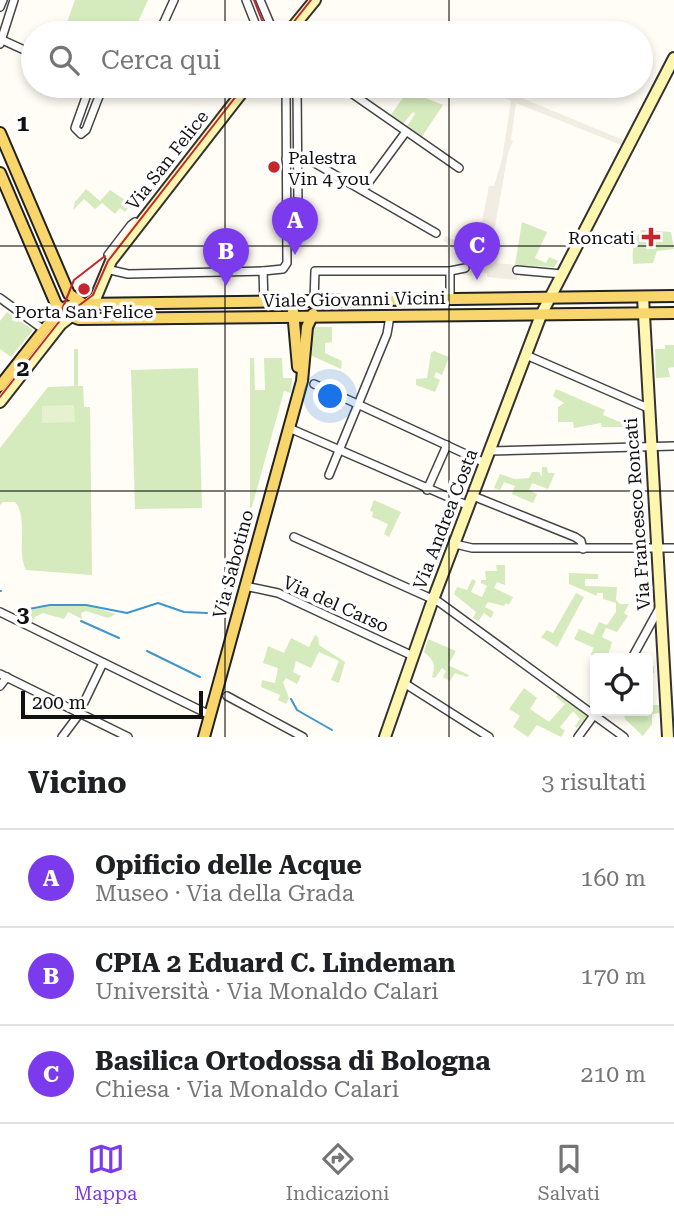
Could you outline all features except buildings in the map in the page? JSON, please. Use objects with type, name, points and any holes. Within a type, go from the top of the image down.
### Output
[{"type":"main road","points":[[0,133],[66,287],[74,300],[87,305]]},
{"type":"main road","points":[[0,173],[60,309],[0,386]]},
{"type":"main road","name":"Viale Giovanni Vicini","points":[[87,305],[674,296]]},
{"type":"main road","points":[[390,300],[390,316]]},
{"type":"main road","name":"Via Sabotino","points":[[204,737],[289,428],[314,301]]},
{"type":"main road","name":"Via Sabotino","points":[[288,302],[295,317],[296,400]]},
{"type":"main road","name":"Viale Giovanni Vicini","points":[[60,309],[83,319],[674,313]]},
{"type":"street","points":[[0,7],[2,0]]},
{"type":"street","points":[[14,0],[0,41],[21,49]]},
{"type":"street","points":[[164,21],[174,0]]},
{"type":"street","points":[[246,0],[254,21]]},
{"type":"street","points":[[260,0],[269,21]]},
{"type":"street","points":[[297,21],[314,0]]},
{"type":"street","name":"Via Andrea Costa","points":[[386,737],[433,599],[541,315],[674,58]]},
{"type":"street","points":[[85,98],[75,128],[81,134],[85,132],[98,98]]},
{"type":"street","name":"Via San Felice","points":[[0,402],[60,309],[87,305],[101,286],[111,255],[237,98]]},
{"type":"street","points":[[106,270],[128,274],[263,271],[286,266],[286,98]]},
{"type":"street","points":[[286,215],[298,211],[298,98]]},
{"type":"street","points":[[357,98],[459,168]]},
{"type":"street","points":[[363,190],[405,133]]},
{"type":"street","points":[[286,159],[311,160],[436,233]]},
{"type":"street","points":[[111,255],[112,253],[136,223],[131,225],[111,255]]},
{"type":"street","points":[[314,301],[313,274],[316,271],[450,271],[465,268]]},
{"type":"street","points":[[517,270],[564,272]]},
{"type":"street","points":[[263,271],[264,302]]},
{"type":"street","points":[[450,271],[450,299]]},
{"type":"street","points":[[101,286],[106,295],[126,304]]},
{"type":"street","name":"Via Francesco Roncati","points":[[643,297],[660,607],[671,715],[668,737]]},
{"type":"street","points":[[0,298],[44,330]]},
{"type":"street","points":[[329,475],[387,334],[390,316]]},
{"type":"street","points":[[526,355],[648,408]]},
{"type":"street","points":[[314,384],[485,463]]},
{"type":"street","points":[[289,428],[427,489],[471,501],[575,537],[581,541],[583,549]]},
{"type":"street","points":[[427,489],[447,445]]},
{"type":"street","points":[[490,451],[674,446]]},
{"type":"street","points":[[294,537],[433,599],[590,709]]},
{"type":"street","points":[[454,544],[472,548],[674,548]]},
{"type":"street","name":"Via del Carso","points":[[245,586],[278,593],[413,656]]},
{"type":"street","points":[[635,653],[660,607]]},
{"type":"street","points":[[0,612],[210,715]]},
{"type":"street","points":[[62,737],[79,713],[103,663]]},
{"type":"street","points":[[0,686],[3,675],[128,737]]},
{"type":"street","points":[[404,683],[489,737]]},
{"type":"street","points":[[227,696],[303,737]]},
{"type":"street","points":[[578,737],[594,716]]},
{"type":"street","points":[[600,716],[624,737]]},
{"type":"green space","points":[[75,0],[148,0],[138,21],[67,21]]},
{"type":"green space","points":[[403,98],[426,98],[443,105],[421,138],[406,128],[415,114],[413,112],[402,125],[390,116]]},
{"type":"green space","points":[[86,189],[100,201],[110,190],[131,204],[125,212],[120,208],[115,214],[102,203],[95,209],[84,199],[73,210],[75,202]]},
{"type":"green space","points":[[522,222],[547,232],[535,258],[546,263],[549,257],[558,261],[554,267],[515,265]]},
{"type":"green space","points":[[642,230],[671,232],[674,249],[657,251],[653,263],[633,264],[634,246]]},
{"type":"green space","points":[[7,312],[33,330],[11,357],[0,349],[0,321]]},
{"type":"green space","points":[[312,327],[332,327],[332,342],[325,343],[325,353],[342,361],[341,369],[310,355]]},
{"type":"green space","points":[[665,345],[674,345],[674,367],[668,368],[670,377],[656,378],[655,349],[665,349]]},
{"type":"green space","points":[[74,349],[78,349],[78,386],[83,386],[84,407],[90,407],[92,575],[26,570],[22,554],[19,509],[15,502],[3,502],[0,505],[0,448],[48,387],[74,386]]},
{"type":"green space","points":[[434,351],[449,357],[442,375],[436,372],[434,377],[440,380],[435,392],[416,385],[416,379],[427,378],[431,353]]},
{"type":"green space","points":[[250,358],[254,358],[255,390],[265,390],[264,358],[282,358],[283,378],[292,378],[291,393],[284,391],[250,514]]},
{"type":"green space","points":[[198,368],[202,508],[135,509],[131,370]]},
{"type":"green space","points":[[556,389],[605,410],[603,415],[625,424],[623,427],[602,427],[601,423],[574,428],[573,422],[558,422],[558,407],[564,403],[553,396]]},
{"type":"green space","points":[[74,405],[75,422],[42,423],[42,406]]},
{"type":"green space","points":[[542,467],[547,467],[548,473],[555,473],[548,489],[532,483],[529,490],[537,494],[533,503],[512,494],[515,486],[504,482],[500,490],[494,488],[500,474],[515,479],[529,478],[532,472],[539,472],[542,477]]},
{"type":"green space","points":[[374,500],[401,512],[389,537],[384,534],[388,524],[372,517],[373,512],[370,511]]},
{"type":"green space","points":[[496,565],[505,565],[505,585],[497,582],[494,588],[513,597],[509,605],[506,603],[504,606],[488,602],[485,607],[494,612],[491,618],[484,613],[478,621],[473,618],[476,612],[454,594],[457,587],[467,590],[472,579],[476,581],[471,592],[482,597],[487,586],[481,583],[481,580],[486,580],[485,571],[497,571]]},
{"type":"green space","points":[[569,573],[598,574],[598,579],[585,579],[585,586],[617,587],[616,600],[620,604],[629,604],[624,613],[628,616],[617,632],[606,628],[602,637],[612,642],[609,653],[592,653],[594,648],[574,639],[579,629],[593,635],[599,622],[607,625],[616,612],[616,603],[603,599],[603,593],[597,593],[597,596],[569,584]]},
{"type":"green space","points":[[576,593],[584,597],[557,647],[541,637],[547,630],[553,633]]},
{"type":"green space","points":[[51,606],[90,606],[116,614],[108,618],[86,611],[81,613],[82,619],[68,612],[64,619],[43,613],[35,617],[32,623],[17,615],[22,611],[20,607],[29,610]]},
{"type":"green space","points":[[315,635],[319,645],[345,662],[339,683],[331,680],[339,661],[319,652],[311,668],[296,661],[293,672],[301,676],[297,684],[286,678],[283,682],[289,698],[286,704],[278,700],[280,695],[261,687],[262,680],[275,683],[278,668],[263,663],[268,646],[284,653],[291,638],[309,647]]},
{"type":"green space","points":[[428,639],[456,651],[448,665],[469,675],[467,677],[455,673],[450,681],[443,677],[446,671],[442,668],[435,678],[432,677],[433,663],[424,652]]},
{"type":"green space","points":[[524,688],[537,698],[530,709],[549,722],[565,704],[556,697],[559,693],[587,716],[577,728],[575,726],[580,719],[573,711],[560,727],[565,731],[561,737],[537,725],[528,737],[513,727],[520,716],[509,709]]},
{"type":"green space","points":[[653,705],[659,705],[660,713],[653,714]]},
{"type":"green space","points":[[624,716],[652,716],[652,724],[643,736]]},
{"type":"shaded area","points":[[504,98],[522,98],[628,142],[626,147],[516,103],[513,141],[508,153],[493,238],[500,240],[497,263],[517,265],[517,280],[487,277],[487,273],[473,272],[472,276],[463,275],[469,253],[454,249],[443,240],[446,236],[481,253],[485,237],[481,226],[489,186],[494,186],[502,159],[511,101]]},
{"type":"waterway","points":[[21,606],[29,609],[50,605],[86,605],[127,613],[158,603],[184,612],[207,613]]},
{"type":"waterway","points":[[81,621],[119,638]]},
{"type":"waterway","points":[[147,651],[200,677]]},
{"type":"waterway","points":[[291,699],[297,710],[332,730]]},
{"type":"tram line","points":[[254,0],[262,21]]},
{"type":"tram line","points":[[294,21],[311,0]]},
{"type":"tram line","points":[[0,397],[62,318],[93,295],[108,261],[235,98]]},
{"type":"tram line","points":[[59,317],[74,280],[105,256]]},
{"type":"place","name":"Palestra Vin 4 you","points":[[274,167]]},
{"type":"place","name":"Roncati","points":[[651,237]]},
{"type":"place","name":"Opificio delle Acque","points":[[295,255]]},
{"type":"place","name":"Basilica Ortodossa di Bologna","points":[[477,280]]},
{"type":"place","name":"CPIA 2 Eduard C. Lindeman","points":[[226,286]]},
{"type":"place","name":"Porta San Felice","points":[[84,289]]}]
